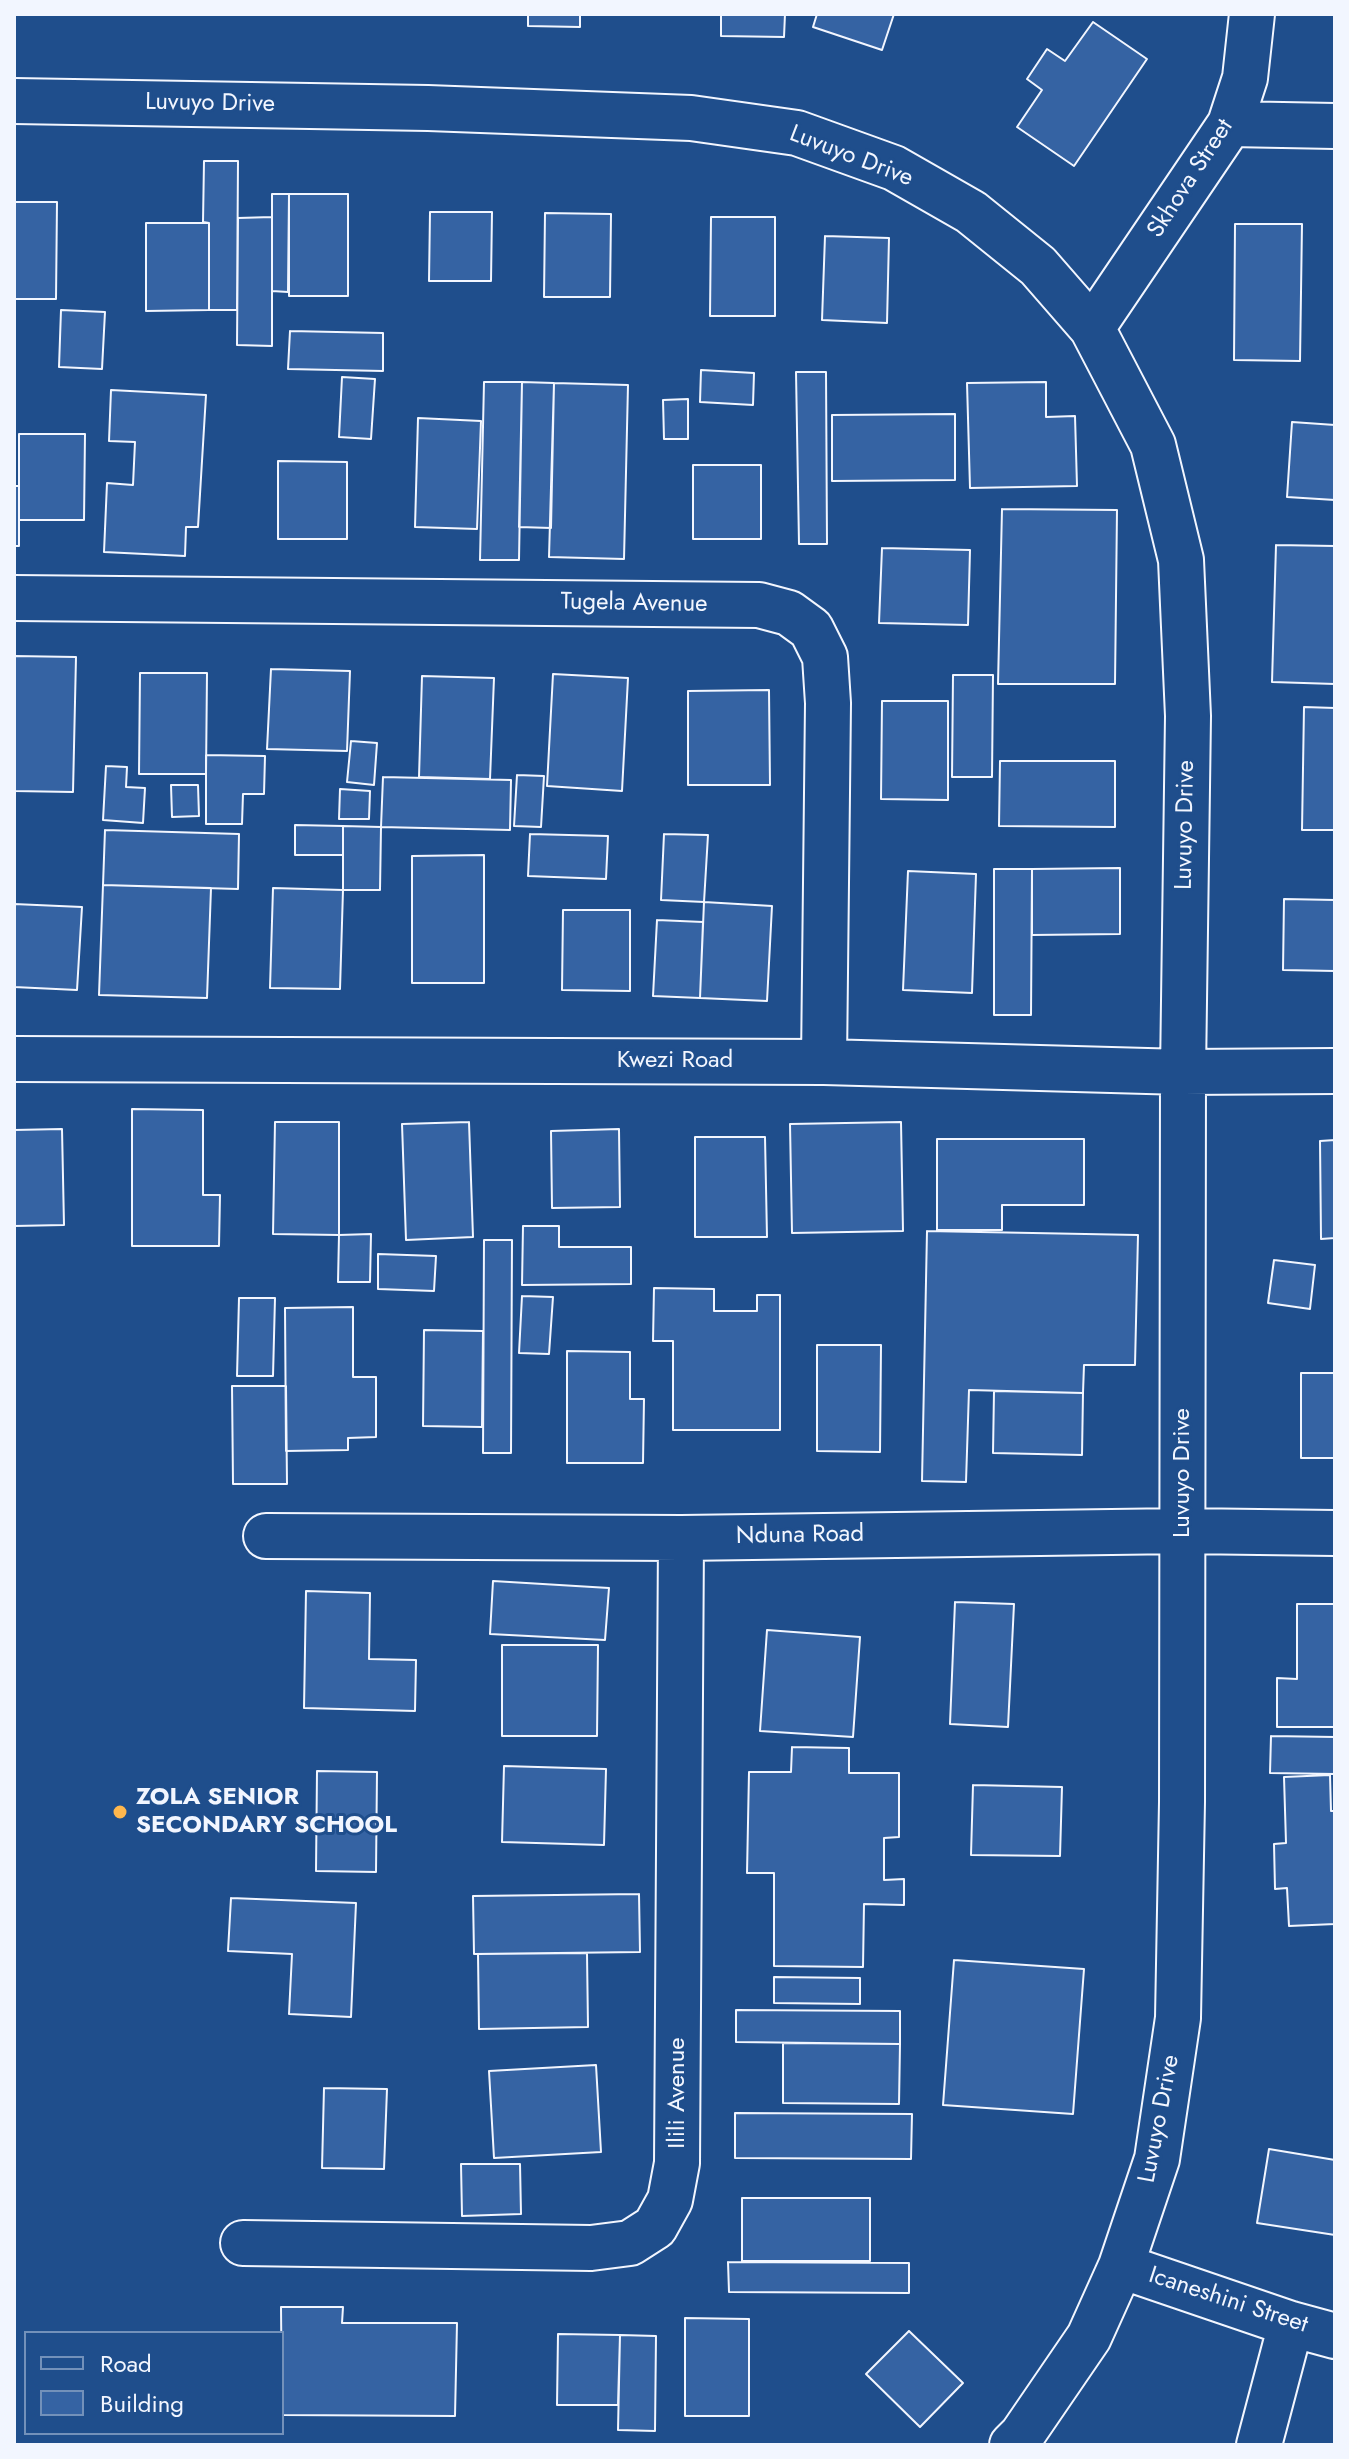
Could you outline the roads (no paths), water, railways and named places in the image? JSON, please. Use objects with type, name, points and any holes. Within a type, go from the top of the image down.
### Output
[{"type":"street","name":"Skhova Street","points":[[1092,328],[1230,124],[1245,78],[1252,14]]},
{"type":"street","name":"Luvuyo Drive","points":[[14,101],[412,108],[691,118],[797,133],[894,168],[971,212],[1038,266],[1092,328],[1153,445],[1181,560],[1188,716],[1178,2018],[1157,2159],[1121,2266],[1089,2337],[1012,2445]]},
{"type":"street","points":[[1230,124],[1335,126]]},
{"type":"street","name":"Tugela Avenue","points":[[14,598],[759,605],[789,613],[811,629],[825,657],[828,703],[824,1062]]},
{"type":"street","name":"Kwezi Road","points":[[14,1059],[824,1062],[1183,1072],[1335,1071]]},
{"type":"street","name":"Nduna Road","points":[[266,1536],[681,1538],[1183,1531],[1335,1533]]},
{"type":"street","name":"Ilili Avenue","points":[[243,2243],[591,2248],[630,2243],[655,2227],[670,2200],[677,2163],[681,1538]]},
{"type":"street","name":"Icaneshini Street","points":[[1121,2266],[1335,2336]]},
{"type":"street","points":[[1259,2445],[1291,2324]]},
{"type":"place","name":"ZOLA SENIOR SECONDARY SCHOOL","points":[[120,1812]]}]
